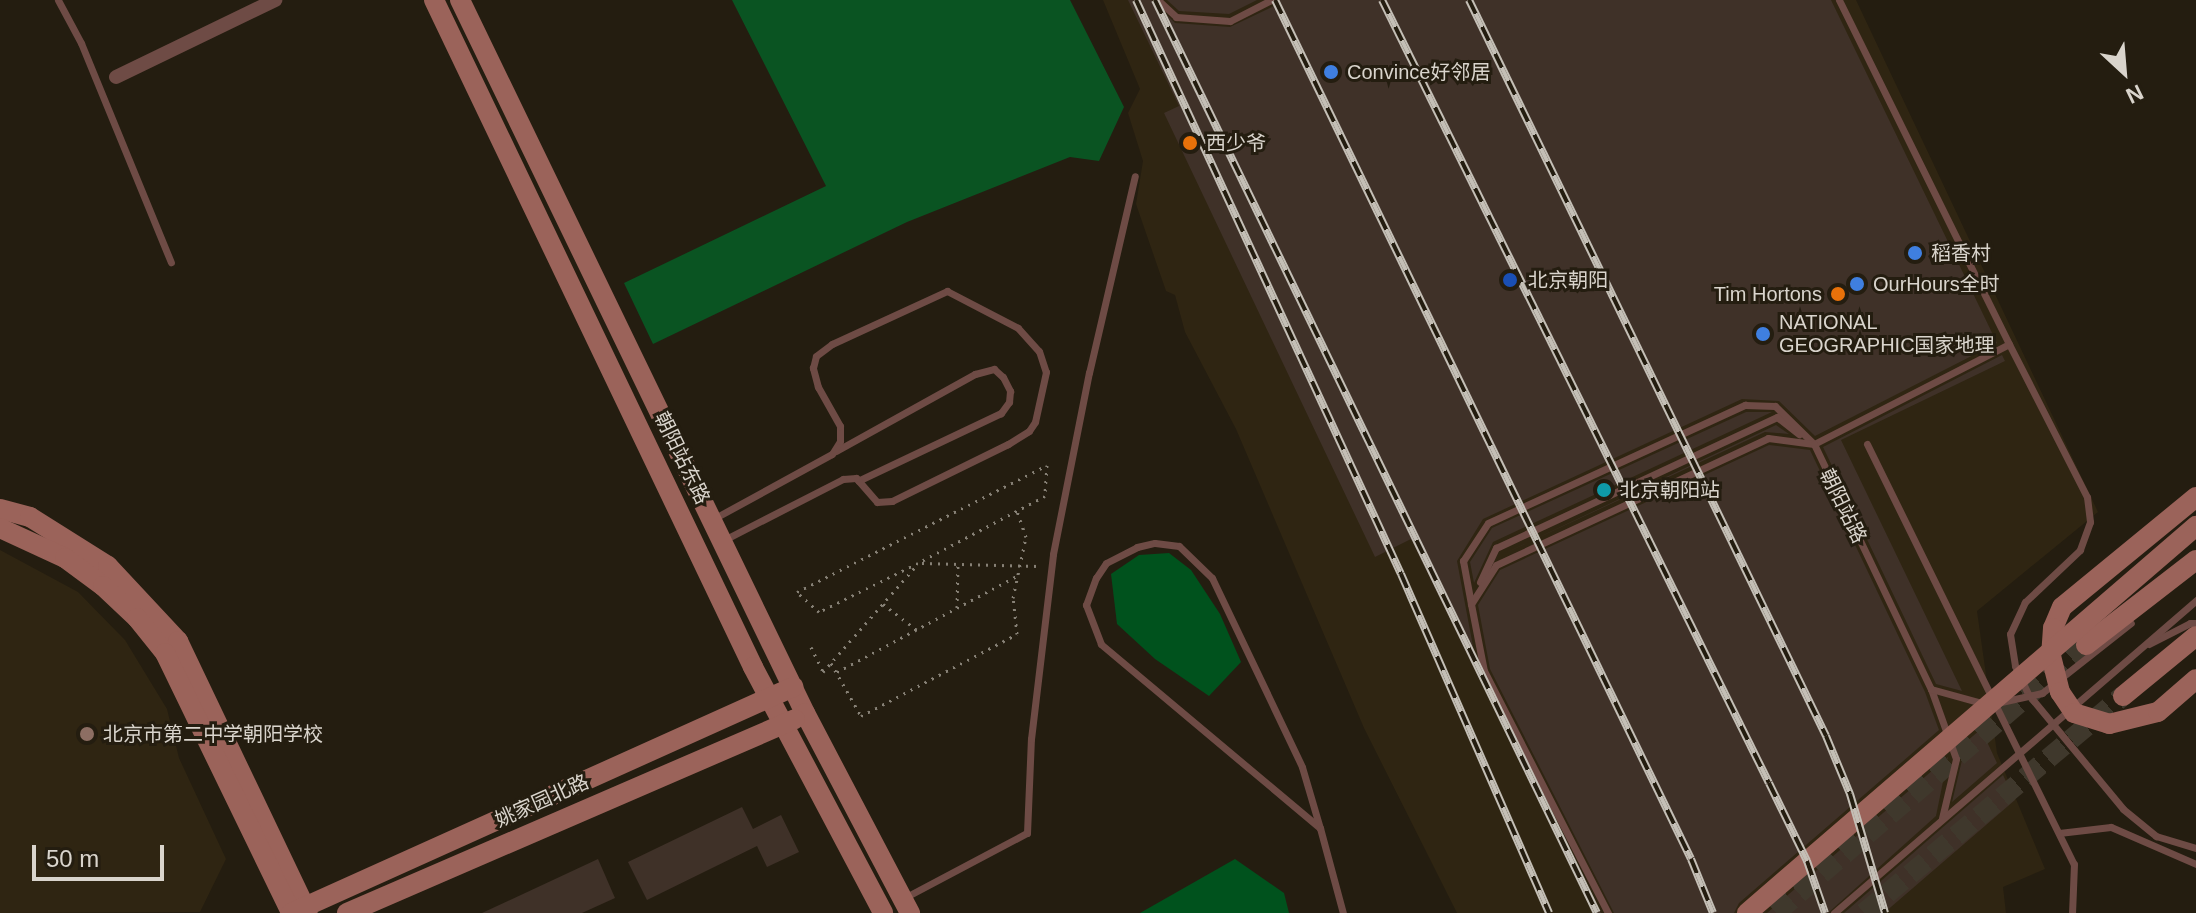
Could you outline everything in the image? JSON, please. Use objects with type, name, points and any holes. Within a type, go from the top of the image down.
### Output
[{"type":"street","points":[[116,77],[275,0]]},
{"type":"street","name":"朝阳站东路","points":[[434,0],[771,698],[883,913]]},
{"type":"street","name":"朝阳站东路","points":[[460,0],[805,713],[906,906]]},
{"type":"street","points":[[2196,497],[2062,607],[2053,628],[2051,656],[2060,692],[2074,713],[2109,724],[2158,712],[2196,679]]},
{"type":"street","points":[[0,509],[30,517],[108,566],[178,641],[302,910]]},
{"type":"street","points":[[1747,913],[2196,526]]},
{"type":"street","points":[[0,528],[65,558],[103,586],[137,618],[165,653],[302,910]]},
{"type":"street","points":[[2086,645],[2196,560]]},
{"type":"street","points":[[2123,696],[2196,636]]},
{"type":"street","name":"姚家园北路","points":[[302,910],[793,687]]},
{"type":"street","name":"姚家园北路","points":[[347,913],[805,713]]},
{"type":"lane","points":[[58,0],[81,43],[171,262]]},
{"type":"lane","points":[[1158,0],[1176,17],[1230,21],[1271,0]]},
{"type":"lane","points":[[1839,0],[2087,497],[2090,522],[2080,550],[2025,602],[2010,634],[2015,666],[2028,694],[2123,809],[2156,836],[2196,848]]},
{"type":"lane","points":[[906,906],[1027,833],[1031,739],[1052,567],[1089,373],[1135,176]]},
{"type":"lane","points":[[832,454],[840,441],[840,426],[818,387],[813,368],[816,356],[890,315],[947,291],[1018,328],[1039,351],[1046,372],[1039,408],[1029,431],[892,501],[877,502],[858,481]]},
{"type":"lane","points":[[1814,444],[2009,344]]},
{"type":"lane","points":[[712,519],[975,374],[994,369],[1003,377],[1010,391],[1009,402],[1001,413],[858,481],[843,479],[722,542]]},
{"type":"lane","points":[[1608,913],[1484,671],[1463,561],[1488,523],[1745,405],[1775,406],[1814,444]]},
{"type":"lane","points":[[1471,604],[1496,548],[1734,436],[1777,417],[1814,444]]},
{"type":"lane","name":"朝阳站路","points":[[1471,604],[1496,565],[1768,438],[1814,444],[1931,689],[1956,759],[1942,820]]},
{"type":"lane","points":[[1867,444],[2074,864],[2072,913]]},
{"type":"lane","points":[[1320,828],[1101,644],[1086,605],[1096,578],[1106,563],[1137,547],[1155,543],[1179,546],[1212,578],[1302,767],[1320,828],[1343,913]]},
{"type":"lane","points":[[1931,689],[1988,705],[2042,693],[2196,572]]},
{"type":"lane","points":[[1834,913],[2196,600]]},
{"type":"lane","points":[[2137,650],[2190,623],[2196,623]]},
{"type":"lane","points":[[2059,833],[2111,827],[2196,864]]},
{"type":"path","points":[[1047,465],[1045,496],[1017,511],[819,612],[797,592],[1047,465]]},
{"type":"path","points":[[831,663],[861,716],[1017,634],[1013,598],[1026,537],[1017,511]]},
{"type":"path","points":[[918,563],[1052,567]]},
{"type":"path","points":[[811,647],[823,672],[918,563]]},
{"type":"path","points":[[957,608],[958,564]]},
{"type":"path","points":[[837,672],[1017,576]]},
{"type":"path","points":[[883,604],[917,630]]},
{"type":"shaded area","name":"北京朝阳站","points":[[1103,0],[1856,0],[2098,512],[1977,611],[1997,753],[2045,869],[2003,887],[2006,913],[1457,913],[1364,728],[1236,429],[1185,332],[1175,295],[1166,291],[1136,204],[1143,161],[1128,113],[1140,89]]},
{"type":"shaded area","name":"北京市第二中学朝阳学校","points":[[0,550],[78,592],[125,640],[167,709],[179,758],[226,859],[200,912],[0,913]]},
{"type":"green space","points":[[732,0],[1070,0],[1124,107],[1099,161],[1070,157],[907,222],[653,344],[624,283],[826,186]]},
{"type":"green space","points":[[1169,553],[1191,570],[1220,614],[1241,662],[1209,696],[1155,659],[1117,624],[1111,574],[1139,555]]},
{"type":"green space","points":[[1235,859],[1284,893],[1289,913],[1140,913]]},
{"type":"building","name":"北京朝阳站","points":[[1128,0],[1152,0],[1175,23],[1230,27],[1274,6],[1277,0],[1831,0],[1997,343],[1815,436],[1779,401],[1742,399],[1483,519],[1457,561],[1478,673],[1601,913],[1594,913],[1411,539],[1375,557],[1164,113],[1179,106]]},
{"type":"building","points":[[1167,0],[1257,0],[1229,14],[1179,11]]},
{"type":"building","points":[[2002,355],[2005,361],[1841,440],[1962,691],[1936,684],[1823,447]]},
{"type":"building","points":[[1746,412],[1772,412],[1493,542],[1474,583],[1470,562],[1492,528]]},
{"type":"building","points":[[1776,425],[1789,434],[1765,432],[1499,556]]},
{"type":"building","points":[[1769,445],[1810,450],[1925,692],[1939,730],[1739,903],[1734,913],[1614,913],[1490,669],[1478,605],[1500,570]]},
{"type":"building","points":[[1981,729],[1997,763],[1952,802],[1962,760],[1959,748]]},
{"type":"building","points":[[1948,757],[1936,816],[1828,913],[1767,913]]},
{"type":"building","points":[[2003,775],[2015,800],[1884,913],[1844,913]]},
{"type":"building","points":[[742,807],[753,829],[781,815],[799,852],[767,867],[757,846],[647,900],[628,862]]},
{"type":"building","points":[[598,859],[615,898],[582,913],[482,913]]},
{"type":"tunnel","points":[[1776,913],[2086,645]]},
{"type":"tunnel","points":[[1864,913],[2123,696]]},
{"type":"railway","points":[[1136,0],[1401,574],[1549,913]]},
{"type":"railway","points":[[1155,0],[1597,913]]},
{"type":"railway","points":[[1275,0],[1691,859],[1713,913]]},
{"type":"railway","points":[[1382,0],[1807,861],[1825,913]]},
{"type":"railway","points":[[1469,0],[1826,736],[1850,794],[1885,913]]},
{"type":"place","name":"Convince好邻居","points":[[1331,72]]},
{"type":"place","name":"西少爷","points":[[1190,143]]},
{"type":"place","name":"稻香村","points":[[1915,253]]},
{"type":"place","name":"北京朝阳","points":[[1510,280]]},
{"type":"place","name":"OurHours全时","points":[[1857,284]]},
{"type":"place","name":"Tim Hortons","points":[[1838,294]]},
{"type":"place","name":"NATIONAL GEOGRAPHIC国家地理","points":[[1763,334]]},
{"type":"place","name":"北京朝阳站","points":[[1604,490]]},
{"type":"place","name":"北京市第二中学朝阳学校","points":[[87,734]]}]
